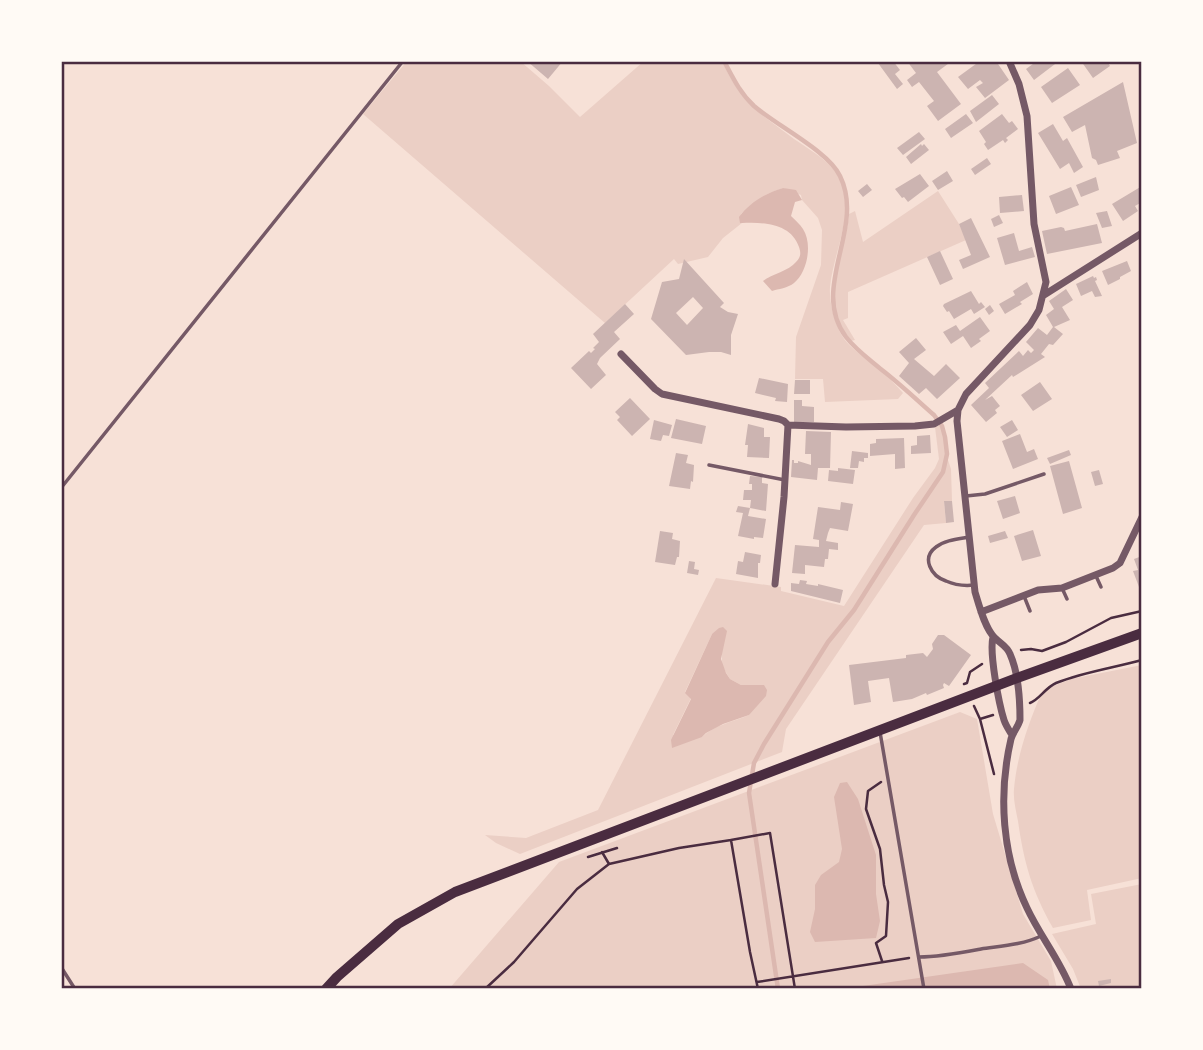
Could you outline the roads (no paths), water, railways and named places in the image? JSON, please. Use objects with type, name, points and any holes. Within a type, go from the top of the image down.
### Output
[{"type":"main road","points":[[326,989],[398,924],[455,892],[1017,678],[1142,634]]},
{"type":"street","points":[[1009,61],[1019,84],[1027,116],[1034,224],[1045,282],[1044,295],[1030,325],[966,394],[958,410],[957,421],[974,585],[981,612],[993,638],[1003,643],[1010,653],[1017,678],[1020,720],[1012,735],[1004,773],[1003,797],[1014,877],[1027,908],[1065,972],[1071,989]]},
{"type":"street","points":[[1044,295],[1142,233]]},
{"type":"street","points":[[621,354],[662,394],[779,419],[788,425],[915,426],[938,422],[958,410]]},
{"type":"street","points":[[775,584],[788,425]]},
{"type":"street","points":[[981,612],[1038,590],[1062,588],[1113,568],[1120,563],[1142,517]]},
{"type":"street","points":[[993,638],[992,659],[1005,724],[1012,735]]},
{"type":"lane","points":[[61,488],[403,61]]},
{"type":"lane","points":[[709,465],[785,480]]},
{"type":"lane","points":[[964,496],[985,494],[1044,474]]},
{"type":"lane","points":[[969,537],[939,545],[928,555],[928,562],[934,573],[943,581],[964,586],[974,585]]},
{"type":"lane","points":[[1096,575],[1101,587]]},
{"type":"lane","points":[[1062,588],[1067,599]]},
{"type":"lane","points":[[1024,596],[1030,611]]},
{"type":"lane","points":[[880,730],[924,989]]},
{"type":"lane","points":[[919,957],[1011,945],[1042,935]]},
{"type":"lane","points":[[61,967],[75,989]]},
{"type":"waterway","points":[[724,61],[741,91],[754,106],[814,148],[840,176],[846,196],[847,216],[835,278],[833,298],[836,318],[854,346],[934,415],[942,426],[947,454],[943,472],[854,610],[828,642],[754,763],[749,793],[778,989]]}]
